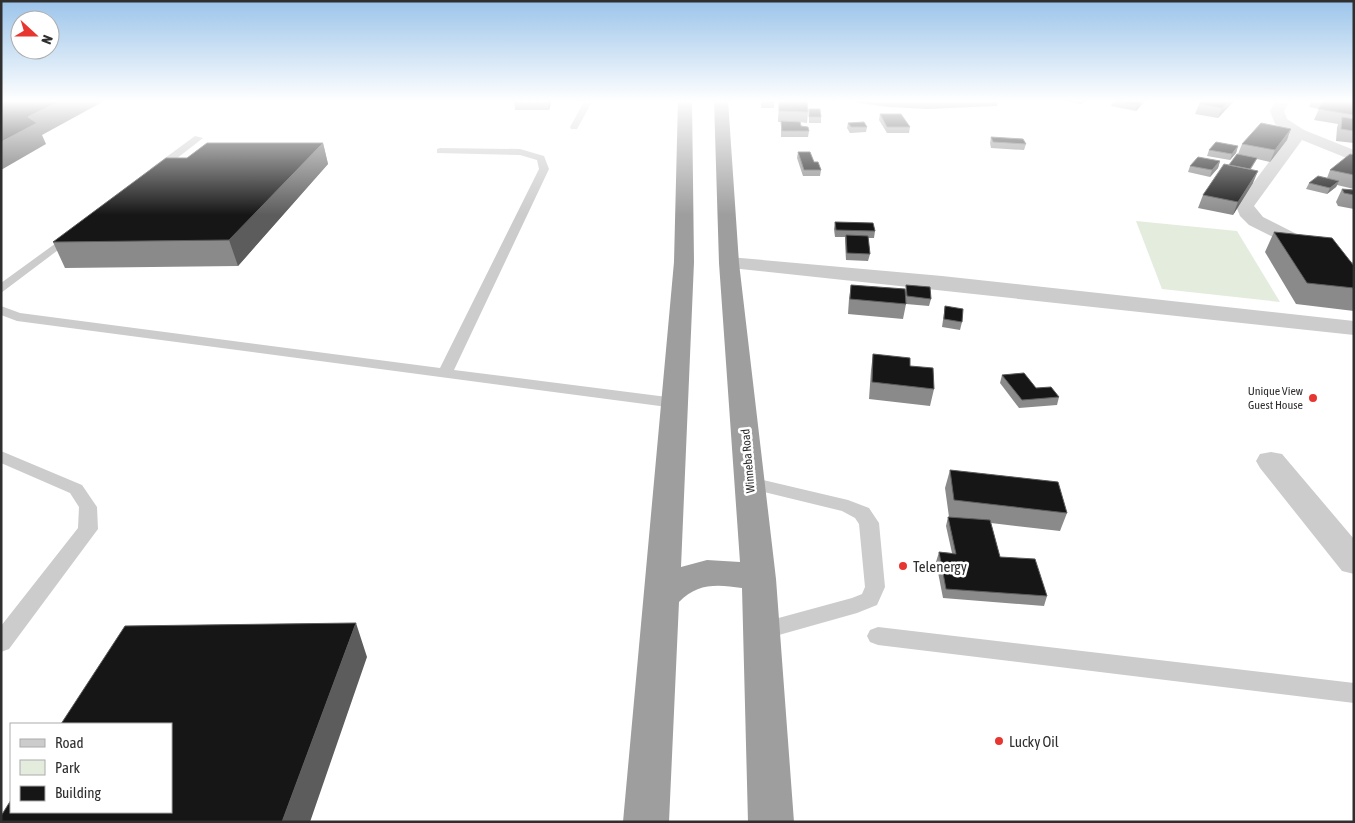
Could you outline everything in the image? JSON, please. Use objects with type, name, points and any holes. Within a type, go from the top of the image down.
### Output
[{"type":"highway","points":[[646,822],[684,262],[686,138]]},
{"type":"highway","name":"Winneba Road","points":[[723,138],[729,263],[759,579],[771,822]]},
{"type":"highway","points":[[662,597],[672,584],[703,573],[725,573],[759,579]]},
{"type":"street","points":[[1296,138],[1245,206],[1247,212],[1256,221],[1354,271]]},
{"type":"street","points":[[1313,138],[1354,156]]},
{"type":"street","points":[[729,263],[942,283],[1354,328]]},
{"type":"street","points":[[1271,462],[1354,562]]},
{"type":"lane","points":[[143,180],[197,138]]},
{"type":"lane","points":[[440,151],[520,152],[541,158],[544,169],[445,373]]},
{"type":"lane","points":[[1,289],[80,228]]},
{"type":"lane","points":[[1,310],[17,317],[675,403]]},
{"type":"lane","points":[[1,456],[76,489],[88,507],[88,529],[1,643]]},
{"type":"lane","points":[[750,483],[848,506],[862,513],[869,523],[875,588],[870,599],[857,605],[761,631]]},
{"type":"lane","points":[[878,636],[1354,693]]},
{"type":"green space","points":[[1136,221],[1237,231],[1280,302],[1162,289]]},
{"type":"building","points":[[992,138],[1014,138],[1023,139],[1026,144],[993,142]]},
{"type":"building","points":[[1247,138],[1284,138],[1275,150],[1242,144]]},
{"type":"building","points":[[1216,142],[1238,146],[1232,154],[1209,150]]},
{"type":"building","points":[[207,143],[323,143],[229,240],[53,242],[166,158],[187,158]]},
{"type":"building","points":[[798,152],[810,152],[814,162],[818,162],[821,170],[804,170]]},
{"type":"building","points":[[1237,154],[1257,158],[1250,169],[1229,165]]},
{"type":"building","points":[[1350,154],[1354,155],[1354,175],[1330,170]]},
{"type":"building","points":[[1198,157],[1220,161],[1212,170],[1190,166]]},
{"type":"building","points":[[1224,164],[1258,171],[1238,202],[1203,195]]},
{"type":"building","points":[[1318,176],[1339,181],[1330,188],[1309,183]]},
{"type":"building","points":[[1342,189],[1354,190],[1354,195],[1344,193]]},
{"type":"building","points":[[835,222],[873,223],[875,231],[836,230]]},
{"type":"building","points":[[1274,232],[1332,238],[1354,266],[1354,288],[1307,283]]},
{"type":"building","points":[[846,235],[868,236],[870,254],[847,253]]},
{"type":"building","points":[[851,285],[905,289],[906,304],[850,299]]},
{"type":"building","points":[[906,285],[930,287],[931,299],[907,296]]},
{"type":"building","points":[[945,306],[963,309],[962,322],[944,319]]},
{"type":"building","points":[[873,354],[910,358],[910,366],[933,368],[934,389],[872,382]]},
{"type":"building","points":[[1024,373],[1036,388],[1051,387],[1059,397],[1022,400],[1002,375]]},
{"type":"building","points":[[950,470],[1058,482],[1067,513],[954,500]]},
{"type":"building","points":[[948,517],[990,520],[1000,557],[1035,559],[1047,596],[946,589],[939,552],[956,554]]},
{"type":"building","points":[[356,623],[282,822],[1,822],[1,816],[10,802],[10,813],[172,813],[172,723],[62,723],[125,626]]},
{"type":"place","name":"Unique View Guest House","points":[[1313,398]]},
{"type":"place","name":"Telenergy","points":[[903,566]]},
{"type":"place","name":"Lucky Oil","points":[[999,741]]}]
